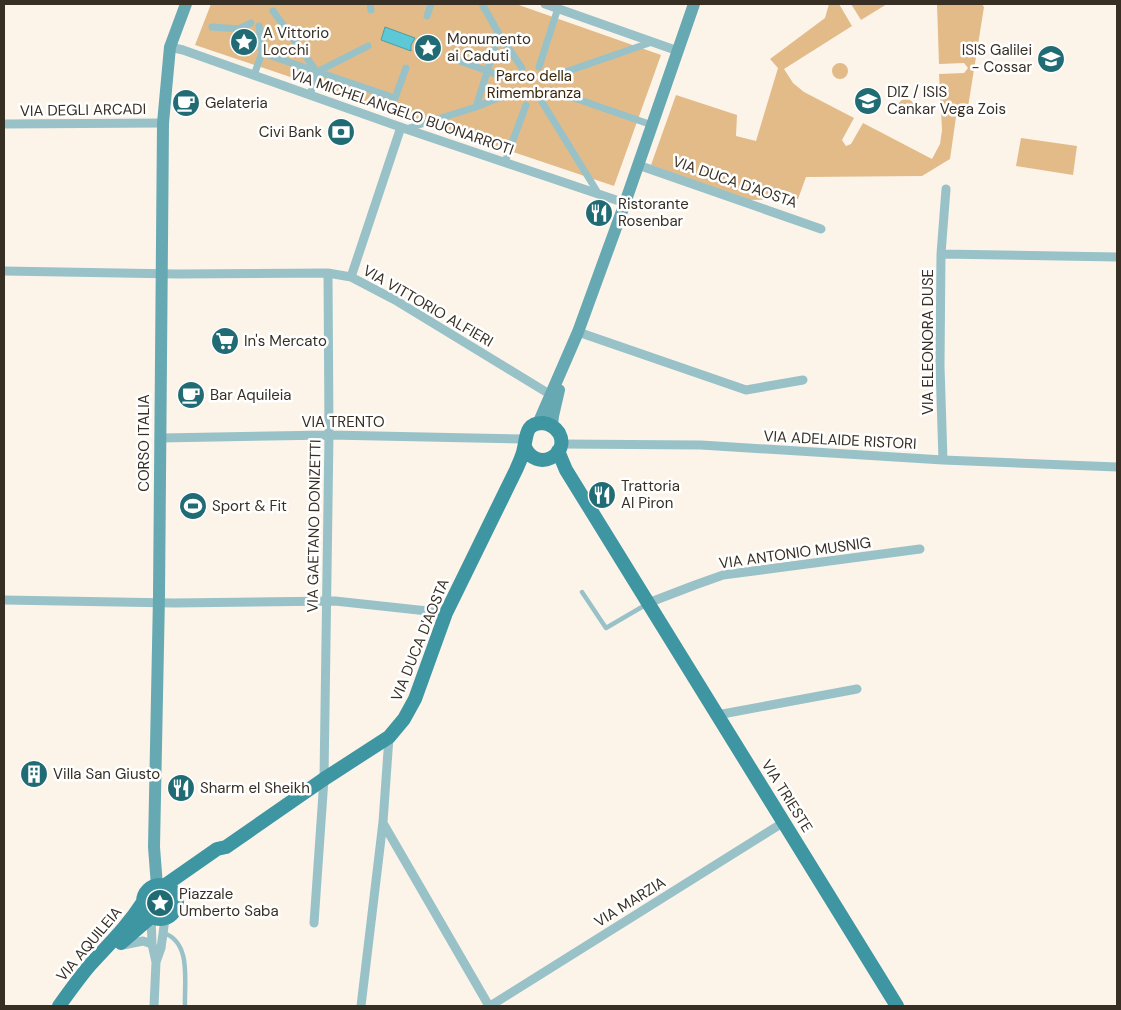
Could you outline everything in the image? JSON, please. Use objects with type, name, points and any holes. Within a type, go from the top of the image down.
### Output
[{"type":"main road","name":"CORSO ITALIA","points":[[165,888],[154,847],[159,602],[163,123],[170,47],[186,4]]},
{"type":"main road","name":"VIA DUCA D'AOSTA","points":[[165,888],[182,883],[221,855],[226,847],[324,779],[389,737],[404,719],[415,699],[446,613],[526,447],[526,432],[538,424],[566,363],[625,203],[694,4]]},
{"type":"main road","name":"VIA DUCA D'AOSTA","points":[[552,426],[566,363]]},
{"type":"main road","points":[[526,447],[537,460],[556,452],[561,437],[558,431],[545,423],[538,424]]},
{"type":"main road","name":"VIA TRIESTE","points":[[556,452],[897,1006]]},
{"type":"main road","points":[[118,947],[158,918],[172,915],[176,908],[177,900],[165,888],[147,892],[143,902],[144,908],[158,918]]},
{"type":"main road","name":"VIA AQUILEIA","points":[[59,1006],[89,966],[132,919],[143,902]]},
{"type":"main road","name":"VIA AQUILEIA","points":[[67,1006],[93,972],[118,947]]},
{"type":"street","points":[[427,16],[432,4]]},
{"type":"street","points":[[482,4],[522,68]]},
{"type":"street","points":[[545,4],[678,51]]},
{"type":"street","points":[[539,67],[558,8]]},
{"type":"street","points":[[273,11],[318,72]]},
{"type":"street","points":[[212,27],[239,29],[251,23]]},
{"type":"street","points":[[254,75],[262,53],[259,26]]},
{"type":"street","points":[[476,107],[499,34]]},
{"type":"street","points":[[551,77],[654,41]]},
{"type":"street","points":[[310,95],[318,72],[368,46]]},
{"type":"street","name":"VIA MICHELANGELO BUONARROTI","points":[[170,47],[625,203]]},
{"type":"street","points":[[262,53],[395,98],[406,68]]},
{"type":"street","points":[[457,60],[512,80]]},
{"type":"street","points":[[551,90],[652,125]]},
{"type":"street","points":[[351,276],[404,128],[476,107],[513,92]]},
{"type":"street","points":[[542,102],[598,193]]},
{"type":"street","points":[[505,162],[526,105]]},
{"type":"street","name":"VIA DEGLI ARCADI","points":[[4,124],[163,123]]},
{"type":"street","name":"VIA DUCA D'AOSTA","points":[[638,165],[821,229]]},
{"type":"street","name":"VIA ELEONORA DUSE","points":[[943,460],[940,366],[941,254],[946,189]]},
{"type":"street","name":"VIA ELEONORA DUSE","points":[[941,254],[1117,257]]},
{"type":"street","name":"VIA VITTORIO ALFIERI","points":[[4,271],[328,273],[351,276],[551,395]]},
{"type":"street","name":"VIA GAETANO DONIZETTI","points":[[314,923],[324,779],[329,435],[328,273]]},
{"type":"street","points":[[578,332],[746,390],[803,380]]},
{"type":"street","name":"VIA TRENTO","points":[[161,438],[329,435],[526,447]]},
{"type":"street","name":"VIA ADELAIDE RISTORI","points":[[556,452],[701,445],[943,460],[1117,467]]},
{"type":"street","name":"VIA ANTONIO MUSNIG","points":[[648,603],[723,575],[920,549]]},
{"type":"street","points":[[4,600],[327,602],[446,613]]},
{"type":"street","points":[[717,715],[856,689]]},
{"type":"street","points":[[361,1006],[383,822],[389,737]]},
{"type":"street","points":[[383,822],[490,1006]]},
{"type":"street","name":"VIA MARZIA","points":[[490,1006],[784,822]]},
{"type":"street","points":[[154,1006],[156,962],[164,933],[158,918]]},
{"type":"street","points":[[156,962],[152,944],[158,918]]},
{"type":"street","points":[[118,947],[132,942],[143,941],[152,944]]},
{"type":"lane","points":[[582,592],[606,628],[648,603]]},
{"type":"lane","points":[[164,933],[172,936],[180,945],[184,961],[184,1006]]},
{"type":"green space","name":"Parco della Rimembranza","points":[[211,4],[516,4],[661,55],[614,186],[195,45]]},
{"type":"green space","name":"DIZ / ISIS Cankar Vega Zois","points":[[829,4],[839,4],[852,26],[784,69],[793,83],[804,92],[854,118],[842,140],[846,146],[851,144],[863,123],[932,159],[940,144],[942,130],[939,74],[964,73],[968,68],[964,63],[939,64],[937,4],[982,4],[984,7],[968,107],[956,117],[950,159],[922,176],[806,177],[798,199],[747,200],[651,165],[676,95],[737,115],[736,136],[756,141],[778,68],[770,59],[825,18]]},
{"type":"green space","points":[[851,4],[887,4],[861,20]]},
{"type":"green space","points":[[840,63],[846,65],[848,71],[846,77],[840,79],[834,77],[832,71],[834,65]]},
{"type":"green space","points":[[906,99],[912,101],[914,107],[912,113],[906,115],[900,113],[898,107],[900,101]]},
{"type":"green space","points":[[1021,138],[1077,146],[1073,175],[1016,166]]},
{"type":"water","points":[[385,27],[415,38],[411,45],[411,51],[381,40]]},
{"type":"place","name":"A Vittorio Locchi","points":[[244,42]]},
{"type":"place","name":"Monumento ai Caduti","points":[[428,48]]},
{"type":"place","name":"ISIS Galilei - Cossar","points":[[1051,59]]},
{"type":"place","name":"DIZ / ISIS Cankar Vega Zois","points":[[868,101]]},
{"type":"place","name":"Gelateria","points":[[186,103]]},
{"type":"place","name":"Civi Bank","points":[[341,132]]},
{"type":"place","name":"Ristorante Rosenbar","points":[[599,213]]},
{"type":"place","name":"In's Mercato","points":[[225,341]]},
{"type":"place","name":"Bar Aquileia","points":[[191,395]]},
{"type":"place","name":"Trattoria Al Piron","points":[[602,495]]},
{"type":"place","name":"Sport & Fit","points":[[193,506]]},
{"type":"place","name":"Villa San Giusto","points":[[34,774]]},
{"type":"place","name":"Sharm el Sheikh","points":[[181,788]]},
{"type":"place","name":"Piazzale Umberto Saba","points":[[160,903]]}]
